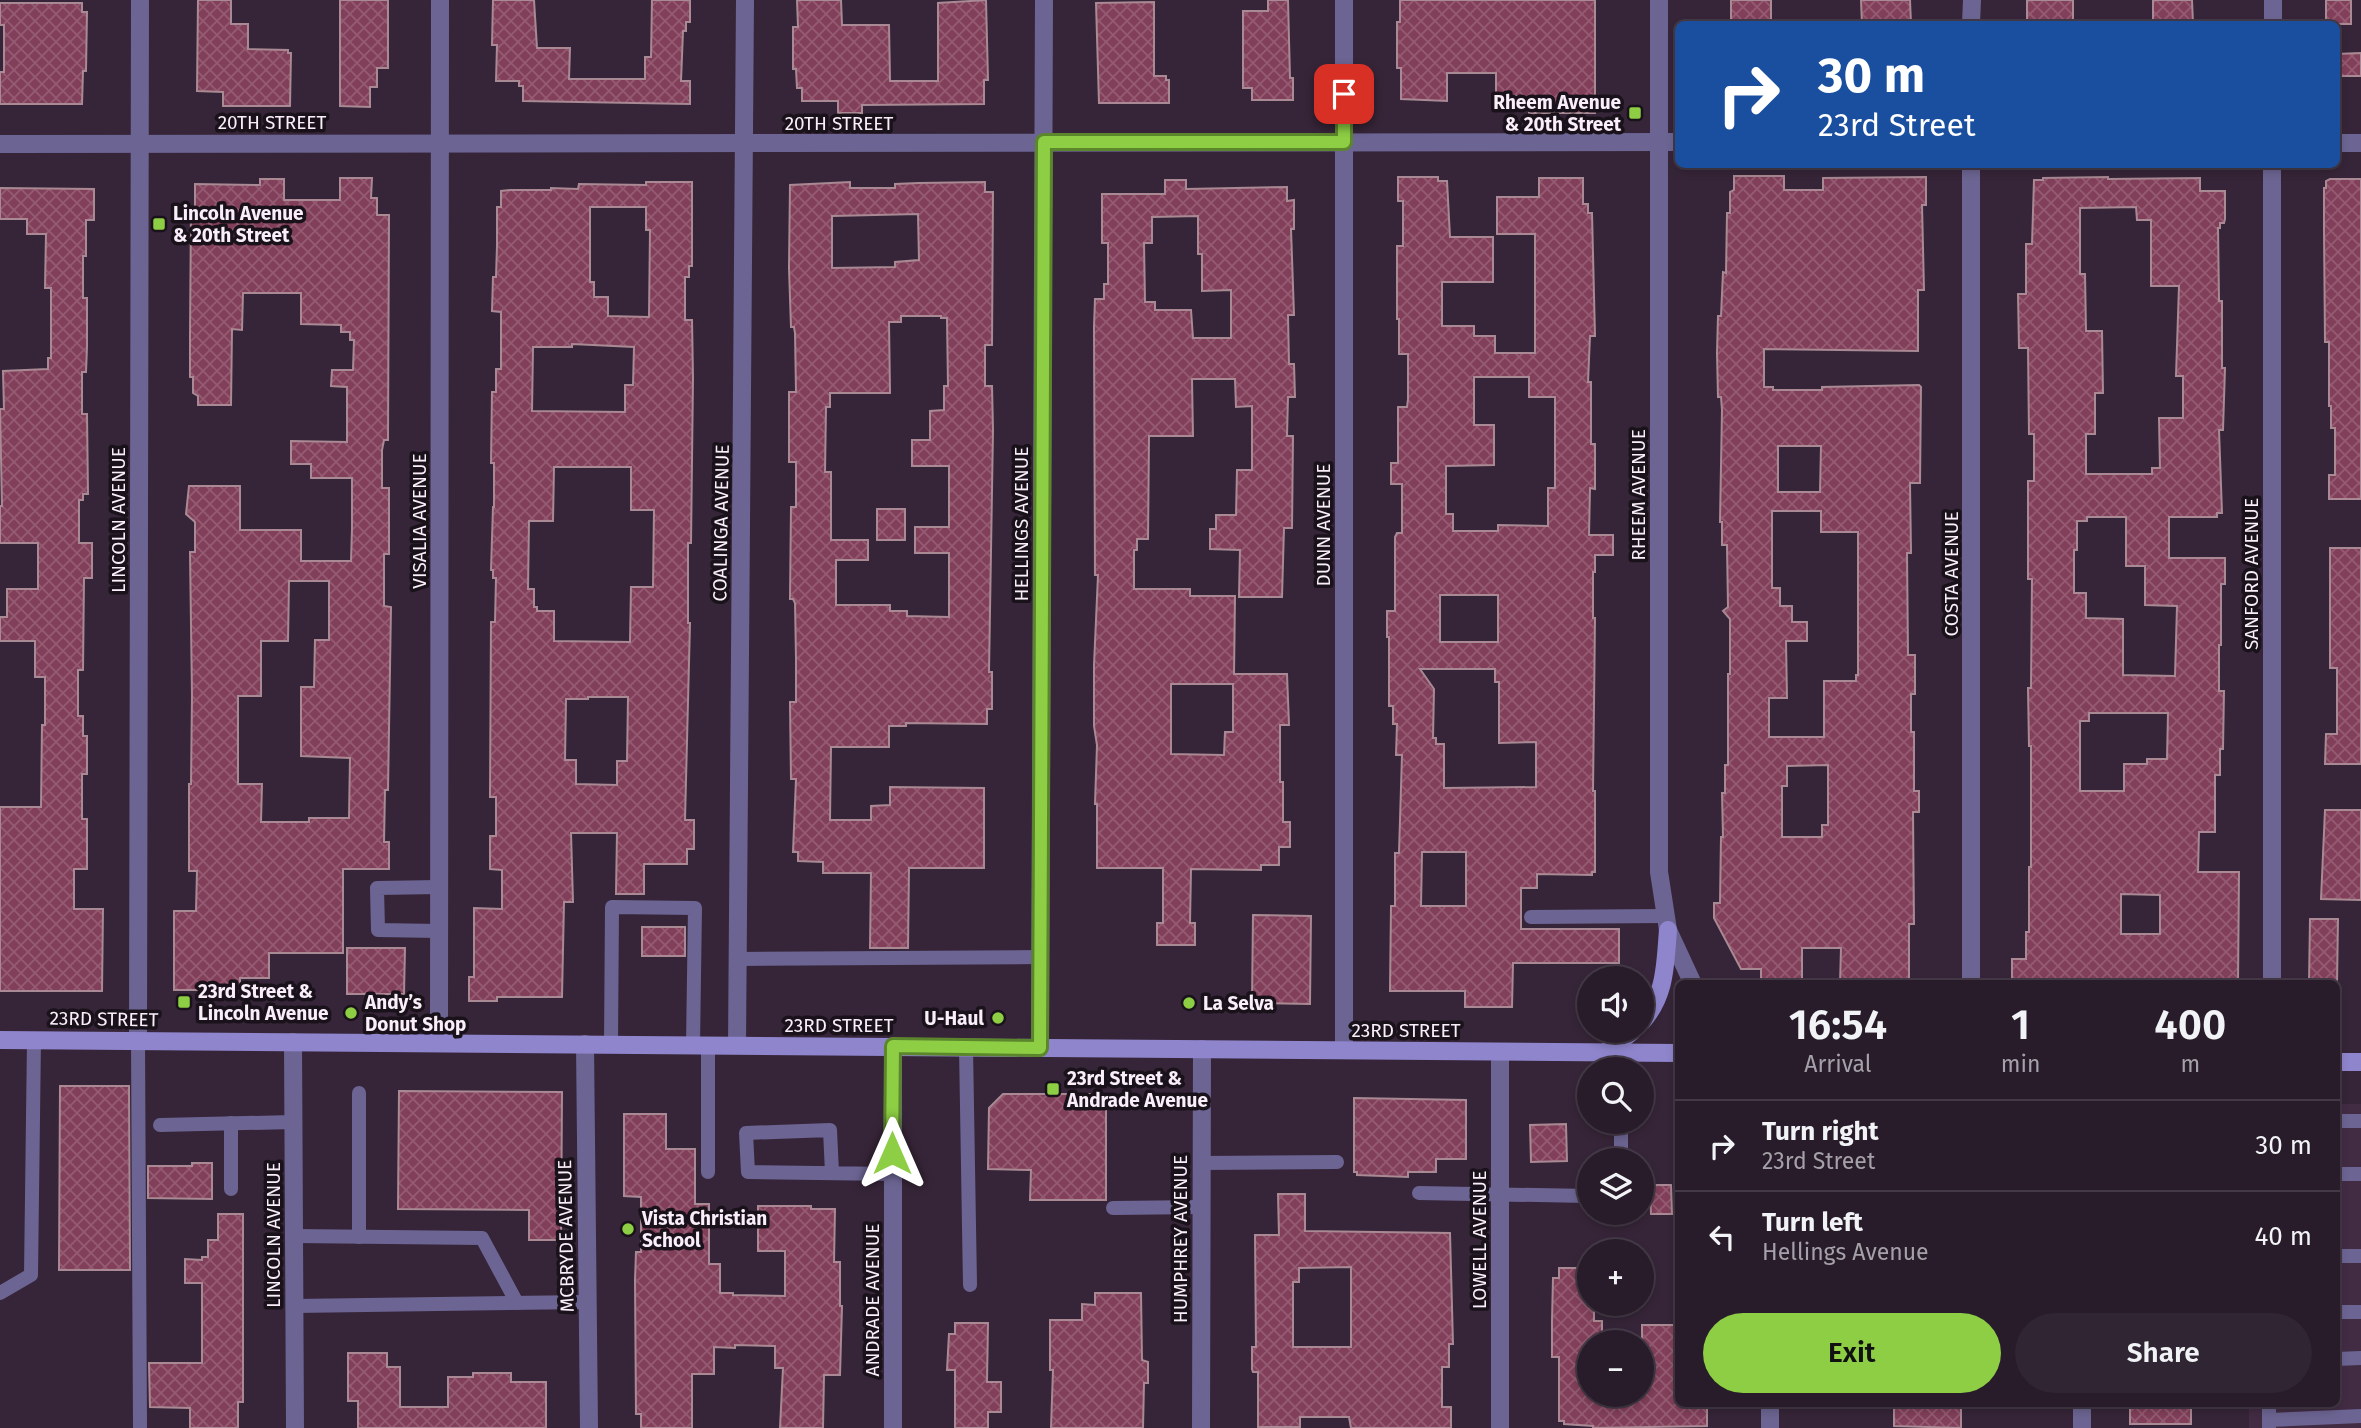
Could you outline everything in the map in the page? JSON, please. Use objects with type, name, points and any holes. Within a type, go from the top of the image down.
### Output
[{"type":"main road","points":[[1654,1008],[1665,971],[1666,923]]},
{"type":"main road","name":"23RD STREET","points":[[0,1040],[1344,1050],[1500,1052],[1597,1057]]},
{"type":"main road","name":"23RD STREET","points":[[1628,1057],[1675,1053]]},
{"type":"main road","points":[[2340,1062],[2361,1062]]},
{"type":"street","name":"LINCOLN AVENUE","points":[[138,1041],[140,0]]},
{"type":"street","name":"VISALIA AVENUE","points":[[439,1043],[440,0]]},
{"type":"street","name":"COALINGA AVENUE","points":[[737,1045],[745,0]]},
{"type":"street","name":"HELLINGS AVENUE","points":[[1040,1048],[1044,0]]},
{"type":"street","name":"DUNN AVENUE","points":[[1344,0],[1344,1050]]},
{"type":"street","name":"RHEEM AVENUE","points":[[1659,0],[1659,872],[1666,923],[1691,980]]},
{"type":"street","points":[[1971,21],[1972,0]]},
{"type":"street","points":[[2273,0],[2273,21]]},
{"type":"street","name":"20TH STREET","points":[[0,144],[1675,142]]},
{"type":"street","points":[[2340,143],[2361,142]]},
{"type":"street","name":"COSTA AVENUE","points":[[1971,168],[1972,980]]},
{"type":"street","name":"SANFORD AVENUE","points":[[2272,168],[2272,980]]},
{"type":"street","name":"LINCOLN AVENUE","points":[[293,1042],[295,1428]]},
{"type":"street","name":"MCBRYDE AVENUE","points":[[585,1044],[589,1428]]},
{"type":"street","name":"ANDRADE AVENUE","points":[[893,1046],[893,1428]]},
{"type":"street","name":"HUMPHREY AVENUE","points":[[1202,1049],[1202,1428]]},
{"type":"street","name":"LOWELL AVENUE","points":[[1500,1052],[1500,1428]]},
{"type":"street","points":[[1770,1407],[1770,1428]]},
{"type":"street","points":[[2082,1407],[2082,1428]]},
{"type":"lane","points":[[439,887],[377,887],[377,898],[378,930],[439,931]]},
{"type":"lane","points":[[611,1044],[612,907],[695,908],[708,1172]]},
{"type":"lane","points":[[1531,917],[1666,923]]},
{"type":"lane","points":[[738,959],[1040,957]]},
{"type":"lane","points":[[0,1293],[31,1275],[34,1040]]},
{"type":"lane","points":[[138,1041],[140,1428]]},
{"type":"lane","points":[[966,1047],[970,1285]]},
{"type":"lane","points":[[359,1093],[359,1237]]},
{"type":"lane","points":[[2340,1121],[2361,1121]]},
{"type":"lane","points":[[160,1125],[293,1122]]},
{"type":"lane","points":[[231,1124],[231,1189]]},
{"type":"lane","points":[[832,1173],[830,1130],[746,1132],[748,1172],[892,1174]]},
{"type":"lane","points":[[1200,1163],[1338,1162]]},
{"type":"lane","points":[[2340,1174],[2361,1174]]},
{"type":"lane","points":[[1419,1194],[1577,1196]]},
{"type":"lane","points":[[1113,1209],[1201,1208]]},
{"type":"lane","points":[[293,1236],[482,1238],[517,1303]]},
{"type":"lane","points":[[2340,1256],[2361,1256]]},
{"type":"lane","points":[[294,1306],[588,1302]]},
{"type":"lane","points":[[2340,1312],[2361,1312]]},
{"type":"lane","points":[[2340,1359],[2361,1358]]},
{"type":"lane","points":[[2269,1424],[2361,1416]]},
{"type":"shaded area","points":[[2340,1104],[2361,1104],[2361,1428],[2249,1428],[2249,1407],[2340,1407]]},
{"type":"building","points":[[198,0],[231,0],[231,24],[248,24],[248,49],[288,50],[288,53],[291,53],[290,106],[223,106],[223,92],[197,91]]},
{"type":"building","points":[[340,0],[388,0],[388,68],[377,68],[377,87],[370,87],[370,107],[340,106]]},
{"type":"building","points":[[493,0],[534,0],[537,48],[570,48],[569,79],[645,79],[645,57],[651,57],[652,0],[690,0],[690,22],[686,22],[686,31],[683,31],[681,81],[690,81],[690,104],[523,101],[523,86],[519,86],[519,81],[496,81],[497,45],[492,45]]},
{"type":"building","points":[[797,0],[841,0],[842,25],[889,25],[890,81],[938,81],[938,3],[986,0],[988,80],[984,80],[984,104],[862,105],[862,113],[838,113],[838,101],[802,101],[802,88],[797,88],[796,69],[793,69],[793,27],[798,27]]},
{"type":"building","points":[[1268,0],[1288,0],[1293,100],[1252,100],[1252,88],[1243,88],[1243,11],[1268,11]]},
{"type":"building","points":[[1400,0],[1595,0],[1595,113],[1529,113],[1529,106],[1518,106],[1519,96],[1496,96],[1496,73],[1447,73],[1447,101],[1401,99],[1401,68],[1397,68]]},
{"type":"building","points":[[1731,0],[1771,0],[1771,21],[1731,21]]},
{"type":"building","points":[[1861,0],[1910,0],[1911,21],[1862,21]]},
{"type":"building","points":[[2027,0],[2073,0],[2073,21],[2027,21]]},
{"type":"building","points":[[2153,0],[2192,0],[2193,21],[2153,21]]},
{"type":"building","points":[[2326,0],[2351,0],[2351,24],[2326,21]]},
{"type":"building","points":[[1154,2],[1154,76],[1166,76],[1166,80],[1169,80],[1169,103],[1099,103],[1096,3]]},
{"type":"building","points":[[0,3],[82,3],[82,12],[87,12],[86,71],[83,71],[82,104],[0,104],[0,72],[4,72],[4,25],[0,25]]},
{"type":"building","points":[[2361,53],[2361,76],[2340,76],[2340,54]]},
{"type":"building","points":[[1734,176],[1784,176],[1784,190],[1823,190],[1823,178],[1926,177],[1926,205],[1922,205],[1924,290],[1918,290],[1918,351],[1764,349],[1764,387],[1773,387],[1773,390],[1921,387],[1920,483],[1910,483],[1911,553],[1907,553],[1908,655],[1915,655],[1911,732],[1914,732],[1914,791],[1919,791],[1919,812],[1913,812],[1914,924],[1909,924],[1909,980],[1840,980],[1841,948],[1802,948],[1802,980],[1761,980],[1761,969],[1741,969],[1714,918],[1714,903],[1720,903],[1722,793],[1725,793],[1725,765],[1728,765],[1730,619],[1723,611],[1728,607],[1727,545],[1722,545],[1720,522],[1722,410],[1721,397],[1718,397],[1717,353],[1723,272],[1726,273],[1730,192],[1734,190]],"holes":[[[1778,446],[1821,446],[1820,492],[1778,492]],[[1772,511],[1821,511],[1821,532],[1858,532],[1858,675],[1856,681],[1824,681],[1824,737],[1769,737],[1769,698],[1787,698],[1786,641],[1807,641],[1807,622],[1792,622],[1792,606],[1780,606],[1780,588],[1772,588]],[[1828,765],[1828,825],[1822,825],[1822,837],[1782,837],[1782,786],[1787,786],[1787,766]]]},
{"type":"building","points":[[1398,177],[1438,177],[1438,181],[1447,181],[1450,237],[1493,237],[1493,282],[1442,282],[1442,326],[1474,326],[1474,336],[1495,336],[1495,353],[1535,353],[1535,234],[1497,234],[1497,197],[1539,197],[1539,178],[1583,178],[1583,204],[1588,204],[1588,213],[1592,213],[1595,336],[1590,336],[1588,382],[1591,382],[1591,444],[1595,444],[1595,489],[1590,488],[1589,535],[1613,535],[1613,555],[1595,555],[1593,572],[1595,872],[1592,872],[1592,875],[1537,874],[1537,888],[1521,888],[1521,929],[1619,929],[1619,963],[1513,963],[1512,1007],[1465,1007],[1465,991],[1390,991],[1391,906],[1395,906],[1395,853],[1399,853],[1402,755],[1396,755],[1397,724],[1393,724],[1393,706],[1389,706],[1387,611],[1395,611],[1395,537],[1397,533],[1402,533],[1402,484],[1391,484],[1391,463],[1398,463],[1398,407],[1407,407],[1408,399],[1408,354],[1399,354],[1397,319],[1397,246],[1403,246],[1403,201],[1398,201]],"holes":[[[1474,377],[1529,377],[1529,397],[1555,397],[1555,488],[1548,488],[1548,526],[1498,525],[1498,531],[1453,531],[1453,514],[1446,514],[1446,466],[1494,465],[1494,425],[1474,425]],[[1440,595],[1498,595],[1498,642],[1440,642]],[[1420,669],[1495,669],[1495,682],[1499,682],[1499,743],[1536,742],[1536,787],[1444,788],[1444,744],[1436,744],[1436,738],[1433,738],[1434,689]],[[1422,852],[1466,852],[1466,906],[1421,906]]]},
{"type":"building","points":[[2108,177],[2200,178],[2200,191],[2225,191],[2225,219],[2218,228],[2222,368],[2225,368],[2223,430],[2219,430],[2222,513],[2217,513],[2217,517],[2169,517],[2169,558],[2225,558],[2225,584],[2221,584],[2219,645],[2219,691],[2224,691],[2223,749],[2220,749],[2220,775],[2215,775],[2215,832],[2199,832],[2198,872],[2239,872],[2238,980],[2012,980],[2012,959],[2026,959],[2031,867],[2028,688],[2031,688],[2032,579],[2028,579],[2028,481],[2034,481],[2034,434],[2029,434],[2028,348],[2019,348],[2018,294],[2026,294],[2026,244],[2032,244],[2034,180]],"holes":[[[2136,207],[2137,220],[2151,220],[2151,286],[2179,286],[2176,376],[2183,376],[2183,418],[2159,418],[2160,468],[2152,468],[2152,474],[2086,474],[2086,434],[2095,434],[2095,393],[2103,393],[2102,331],[2086,331],[2085,274],[2080,274],[2080,208]],[[2087,517],[2126,517],[2126,566],[2145,566],[2145,605],[2177,606],[2175,676],[2123,675],[2123,619],[2086,618],[2086,593],[2074,593],[2074,550],[2077,550],[2077,521],[2087,521]],[[2089,713],[2168,713],[2167,759],[2147,759],[2147,764],[2124,764],[2124,791],[2080,791],[2080,721],[2089,721]],[[2121,894],[2160,895],[2160,934],[2121,934]]]},
{"type":"building","points":[[340,178],[372,178],[371,198],[377,198],[377,215],[389,215],[388,440],[384,440],[382,450],[382,488],[389,488],[389,554],[384,554],[384,606],[391,607],[388,790],[385,790],[384,842],[389,842],[389,869],[343,869],[343,953],[269,953],[269,978],[240,978],[240,990],[174,990],[174,911],[196,911],[197,871],[189,871],[192,696],[190,552],[195,552],[195,522],[186,514],[189,486],[240,486],[240,530],[301,530],[301,561],[351,561],[352,529],[352,478],[311,478],[311,464],[291,464],[291,441],[347,442],[347,387],[331,386],[332,370],[353,370],[354,340],[350,340],[350,332],[341,332],[341,325],[301,324],[301,293],[243,293],[242,330],[232,329],[231,405],[198,405],[198,396],[193,393],[193,377],[190,377],[191,209],[195,209],[195,184],[260,185],[260,179],[284,179],[284,200],[340,200]],"holes":[[[289,581],[329,581],[329,640],[315,640],[314,687],[301,687],[301,756],[350,758],[349,818],[309,818],[309,822],[261,822],[262,784],[238,784],[238,696],[261,696],[261,641],[288,641]]]},
{"type":"building","points":[[2361,179],[2361,499],[2329,499],[2329,475],[2335,475],[2335,428],[2331,428],[2329,406],[2329,342],[2325,342],[2324,188],[2326,181]]},
{"type":"building","points":[[1165,180],[1186,180],[1186,189],[1287,187],[1287,201],[1294,200],[1294,229],[1291,229],[1294,315],[1288,315],[1289,364],[1294,364],[1295,397],[1288,397],[1287,436],[1293,436],[1292,528],[1284,528],[1282,597],[1239,597],[1240,550],[1210,549],[1210,529],[1216,529],[1216,515],[1236,515],[1237,470],[1252,470],[1252,406],[1236,407],[1235,379],[1192,379],[1193,436],[1149,436],[1148,539],[1137,539],[1137,550],[1134,550],[1134,589],[1190,589],[1190,596],[1235,596],[1234,674],[1287,674],[1289,725],[1280,725],[1280,782],[1283,782],[1283,822],[1290,822],[1290,847],[1279,847],[1279,865],[1261,865],[1261,870],[1191,869],[1190,923],[1195,923],[1195,945],[1157,945],[1157,923],[1163,923],[1163,868],[1097,868],[1094,665],[1098,575],[1095,575],[1094,327],[1095,299],[1104,299],[1104,284],[1108,284],[1108,243],[1102,243],[1102,194],[1165,194]],"holes":[[[1198,216],[1202,291],[1231,290],[1231,338],[1193,338],[1191,310],[1155,310],[1155,302],[1145,302],[1144,243],[1152,243],[1152,217]],[[1171,684],[1233,684],[1233,732],[1225,732],[1224,755],[1171,754]]]},
{"type":"building","points":[[646,182],[692,182],[692,266],[689,266],[689,277],[685,277],[685,320],[692,320],[693,378],[685,820],[694,820],[694,849],[687,849],[687,864],[644,864],[644,894],[616,894],[617,833],[571,833],[573,902],[564,902],[562,997],[497,997],[497,1001],[469,1001],[469,977],[474,977],[474,908],[502,909],[502,870],[490,869],[490,836],[496,836],[496,797],[490,797],[491,622],[495,622],[496,578],[493,578],[491,570],[494,507],[494,463],[491,463],[492,392],[496,392],[496,369],[501,369],[501,312],[492,311],[493,277],[496,277],[497,207],[501,207],[501,191],[578,189],[579,184],[646,185]],"holes":[[[590,207],[646,207],[646,230],[650,230],[649,317],[608,316],[608,297],[594,297],[594,282],[590,282]],[[572,344],[634,347],[633,385],[625,385],[625,412],[532,411],[533,347],[572,347]],[[554,467],[631,467],[631,510],[654,510],[653,587],[631,587],[630,642],[554,641],[554,611],[537,611],[537,607],[534,607],[534,589],[528,589],[529,521],[553,521]],[[628,697],[627,761],[617,761],[617,785],[576,784],[576,760],[565,760],[566,699]]]},
{"type":"building","points":[[850,182],[850,188],[895,188],[895,184],[985,182],[985,192],[993,192],[992,345],[985,345],[985,386],[992,386],[993,430],[989,672],[992,672],[992,709],[987,709],[987,724],[906,723],[906,726],[889,726],[889,747],[831,747],[830,820],[871,820],[871,806],[890,805],[890,787],[984,788],[984,868],[909,868],[908,948],[870,948],[871,873],[823,873],[823,862],[798,861],[798,852],[793,852],[796,779],[791,779],[790,702],[796,702],[796,659],[795,603],[790,599],[791,507],[796,507],[796,462],[789,462],[789,392],[796,392],[795,333],[794,327],[791,327],[789,268],[790,185]],"holes":[[[918,214],[919,260],[895,262],[895,267],[832,268],[832,216]],[[901,316],[947,318],[948,386],[944,386],[944,410],[930,411],[930,440],[912,440],[912,466],[949,466],[949,527],[915,527],[915,553],[949,553],[949,617],[907,616],[907,611],[890,611],[890,605],[836,605],[836,560],[868,560],[868,540],[831,540],[831,472],[825,472],[826,407],[830,407],[830,393],[890,393],[889,322],[901,322]]]},
{"type":"building","points":[[0,188],[94,189],[94,220],[86,220],[86,256],[83,256],[83,298],[87,298],[87,347],[86,372],[82,372],[82,414],[87,414],[88,494],[83,494],[83,500],[79,500],[79,543],[92,543],[92,578],[84,578],[83,670],[78,670],[78,716],[83,716],[83,736],[87,736],[87,774],[82,774],[82,819],[87,819],[87,869],[74,869],[74,909],[103,909],[102,991],[0,991],[0,807],[41,807],[45,677],[35,677],[35,641],[0,641],[0,617],[7,617],[7,589],[38,589],[38,543],[0,543],[0,409],[4,409],[3,371],[48,369],[48,358],[51,358],[51,288],[45,288],[46,234],[27,234],[27,219],[0,219]]},
{"type":"building","points":[[877,509],[905,509],[905,540],[877,540]]},
{"type":"building","points":[[2330,548],[2361,548],[2361,764],[2325,764],[2326,734],[2337,734],[2337,668],[2330,668]]},
{"type":"building","points":[[2325,810],[2361,810],[2361,900],[2321,899]]},
{"type":"building","points":[[1253,915],[1311,916],[1310,1004],[1252,1003]]},
{"type":"building","points":[[2310,919],[2338,919],[2337,980],[2309,980]]},
{"type":"building","points":[[642,927],[685,927],[685,956],[642,956]]},
{"type":"building","points":[[347,948],[405,948],[404,994],[347,994]]},
{"type":"building","points":[[60,1086],[129,1086],[130,1270],[59,1270]]},
{"type":"building","points":[[399,1091],[562,1092],[561,1240],[529,1240],[529,1210],[398,1209]]},
{"type":"building","points":[[1003,1094],[1106,1094],[1106,1200],[1030,1200],[1031,1170],[988,1169],[989,1108]]},
{"type":"building","points":[[1354,1098],[1466,1100],[1466,1159],[1436,1159],[1436,1172],[1408,1172],[1408,1177],[1357,1175],[1357,1172],[1354,1172]]},
{"type":"building","points":[[624,1114],[666,1114],[666,1149],[695,1149],[695,1204],[709,1204],[709,1264],[720,1264],[720,1293],[785,1296],[785,1251],[758,1251],[758,1206],[835,1209],[834,1262],[840,1262],[842,1306],[840,1375],[824,1375],[823,1428],[780,1428],[783,1368],[775,1368],[775,1346],[735,1345],[735,1348],[714,1347],[714,1374],[692,1374],[692,1428],[641,1428],[641,1414],[636,1414],[635,1280],[636,1252],[641,1252],[641,1197],[624,1196]]},
{"type":"building","points":[[1566,1124],[1567,1161],[1531,1162],[1530,1125]]},
{"type":"building","points":[[192,1163],[212,1163],[212,1199],[148,1198],[148,1166],[192,1166]]},
{"type":"building","points":[[1654,1185],[1671,1185],[1672,1214],[1654,1214]]},
{"type":"building","points":[[1278,1194],[1305,1194],[1305,1231],[1450,1233],[1453,1344],[1449,1344],[1449,1367],[1442,1367],[1442,1407],[1451,1407],[1451,1428],[1351,1428],[1349,1417],[1300,1417],[1300,1427],[1258,1427],[1258,1372],[1253,1372],[1252,1369],[1252,1347],[1256,1347],[1255,1235],[1279,1235]],"holes":[[[1351,1267],[1351,1347],[1293,1347],[1293,1282],[1299,1282],[1299,1268]]]},
{"type":"building","points":[[218,1214],[243,1214],[243,1402],[238,1402],[238,1428],[190,1428],[190,1408],[150,1407],[149,1363],[202,1363],[202,1283],[185,1283],[185,1259],[202,1260],[202,1257],[208,1257],[208,1240],[218,1240]]},
{"type":"building","points":[[1559,1268],[1577,1268],[1577,1316],[1594,1316],[1594,1321],[1602,1321],[1602,1330],[1577,1330],[1577,1407],[1654,1407],[1654,1330],[1642,1330],[1642,1325],[1675,1325],[1675,1407],[1707,1407],[1707,1426],[1593,1428],[1559,1421],[1559,1357],[1552,1357],[1553,1278],[1559,1278]]},
{"type":"building","points":[[1095,1293],[1141,1293],[1142,1360],[1148,1362],[1148,1383],[1144,1383],[1143,1428],[1051,1428],[1053,1370],[1050,1370],[1050,1320],[1082,1320],[1082,1304],[1095,1305]]},
{"type":"building","points":[[955,1323],[988,1323],[987,1382],[1001,1382],[1001,1412],[988,1412],[988,1428],[955,1428],[955,1370],[947,1370],[949,1334],[955,1334]]},
{"type":"building","points":[[348,1353],[387,1353],[387,1367],[400,1367],[400,1407],[448,1407],[448,1377],[473,1377],[473,1373],[511,1373],[511,1382],[546,1382],[546,1428],[358,1428],[358,1401],[348,1401]]},
{"type":"building","points":[[1894,1407],[1961,1407],[1961,1428],[1894,1426]]},
{"type":"building","points":[[2130,1407],[2191,1407],[2191,1424],[2130,1424]]},
{"type":"place","name":"Rheem Avenue & 20th Street","points":[[1635,113]]},
{"type":"place","name":"Lincoln Avenue & 20th Street","points":[[159,224]]},
{"type":"place","name":"23rd Street & Lincoln Avenue","points":[[184,1002]]},
{"type":"place","name":"La Selva","points":[[1189,1003]]},
{"type":"place","name":"Andy’s Donut Shop","points":[[351,1013]]},
{"type":"place","name":"U-Haul","points":[[998,1018]]},
{"type":"place","name":"23rd Street & Andrade Avenue","points":[[1053,1089]]},
{"type":"place","name":"Vista Christian School","points":[[628,1229]]},
{"type":"route","points":[[892,1153],[893,1046],[1040,1048],[1044,142],[1344,142],[1344,94]]}]
